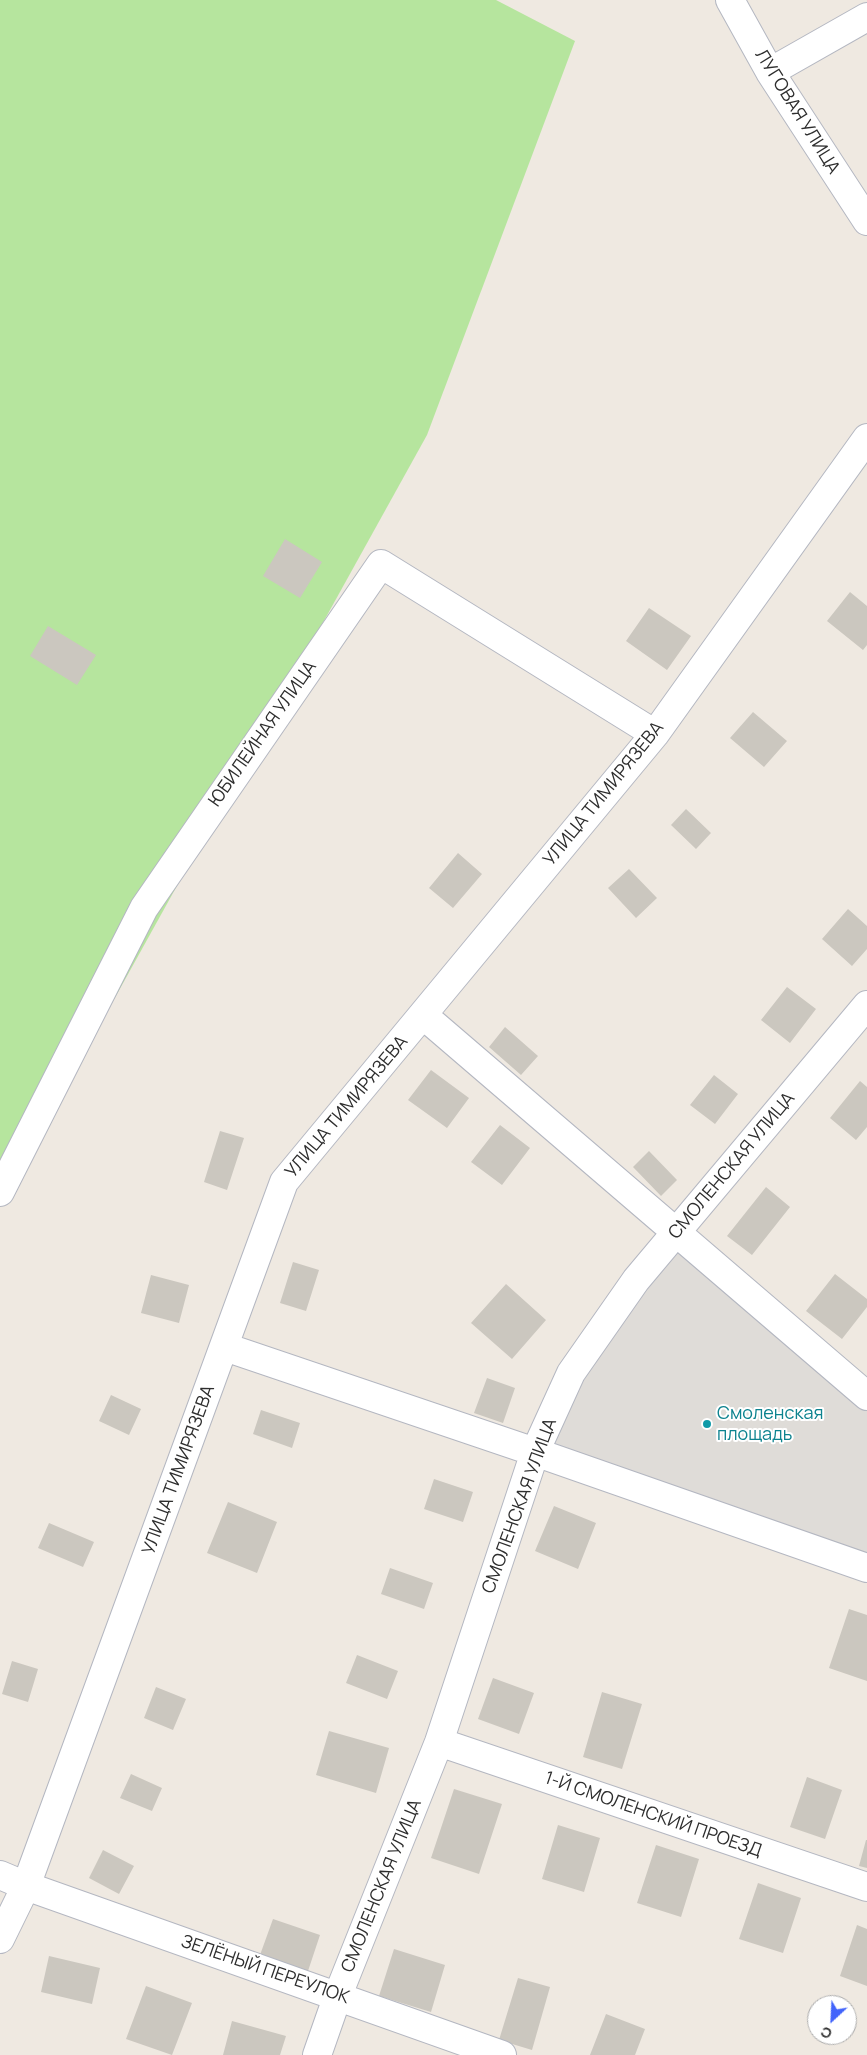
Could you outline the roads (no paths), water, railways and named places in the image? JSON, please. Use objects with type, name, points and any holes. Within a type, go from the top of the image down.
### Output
[{"type":"street","name":"ЛУГОВАЯ УЛИЦА","points":[[730,0],[770,72],[867,221]]},
{"type":"street","points":[[770,72],[867,17]]},
{"type":"street","name":"УЛИЦА ТИМИРЯЗЕВА","points":[[0,1939],[26,1886],[284,1182],[655,734],[867,438]]},
{"type":"street","name":"ЮБИЛЕЙНАЯ УЛИЦА","points":[[0,1192],[144,908],[381,564],[655,734]]},
{"type":"street","name":"СМОЛЕНСКАЯ УЛИЦА","points":[[317,2055],[338,1995],[439,1742],[535,1452],[571,1373],[636,1280],[864,1014]]},
{"type":"street","points":[[423,1015],[867,1396]]},
{"type":"street","points":[[225,1347],[535,1452],[867,1568]]},
{"type":"street","name":"1-Й СМОЛЕНСКИЙ ПРОЕЗД","points":[[439,1742],[867,1888]]},
{"type":"street","points":[[0,1875],[26,1886]]},
{"type":"street","name":"ЗЕЛЁНЫЙ ПЕРЕУЛОК","points":[[26,1886],[338,1995],[502,2055]]},
{"type":"place","name":"Смоленская площадь","points":[[707,1424]]}]
